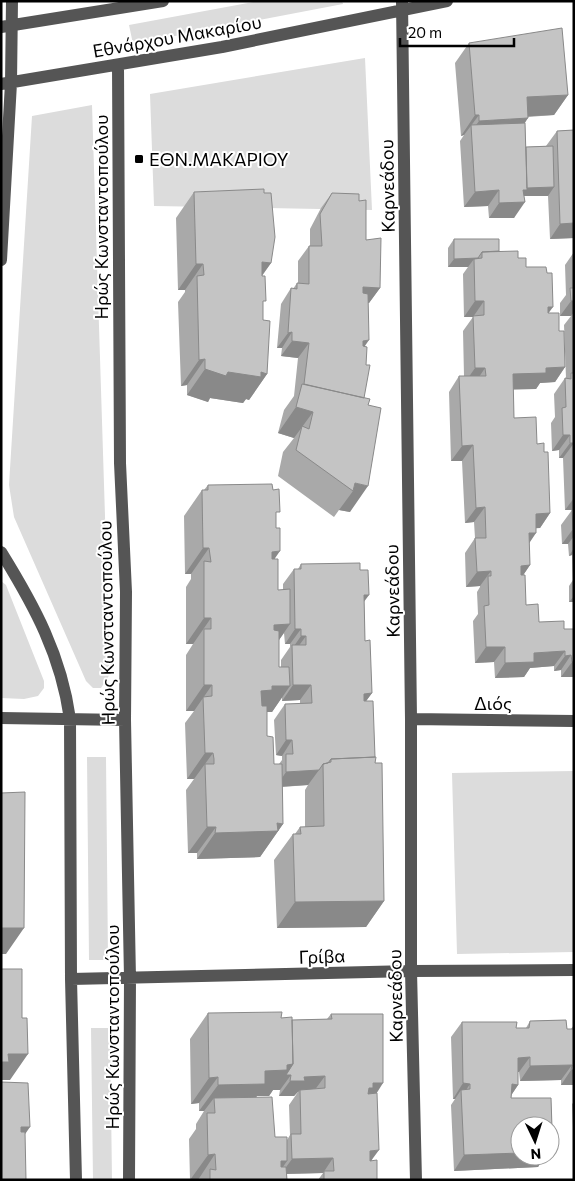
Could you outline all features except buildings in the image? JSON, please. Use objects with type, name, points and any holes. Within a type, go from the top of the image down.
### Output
[{"type":"street","points":[[1,260],[7,27],[12,1]]},
{"type":"street","name":"Εθνάρχου Μακαρίου","points":[[7,27],[163,1]]},
{"type":"street","name":"Εθνάρχου Μακαρίου","points":[[6,83],[222,47],[402,5],[447,1]]},
{"type":"street","name":"Καρνεάδου","points":[[402,5],[411,719],[411,971],[416,1180]]},
{"type":"street","name":"Ηρώς Κωνσταντοπούλου","points":[[118,65],[120,462],[126,592],[125,720],[130,978],[129,1180]]},
{"type":"street","points":[[1,552],[39,615],[56,656],[66,690],[70,719],[71,979],[76,1180]]},
{"type":"street","points":[[1,718],[125,720]]},
{"type":"street","name":"Διός","points":[[411,719],[574,721]]},
{"type":"street","name":"Γρίβα","points":[[71,979],[411,971],[574,970]]},
{"type":"shaded area","points":[[259,1],[342,1],[343,4],[133,44],[129,25]]},
{"type":"shaded area","points":[[365,58],[372,210],[154,206],[150,94]]},
{"type":"shaded area","points":[[92,105],[110,674],[101,688],[93,688],[86,681],[14,517],[9,485],[32,116]]},
{"type":"shaded area","points":[[1,581],[6,585],[44,681],[44,688],[38,696],[24,699],[1,698]]},
{"type":"shaded area","points":[[87,757],[106,757],[108,960],[89,960]]},
{"type":"shaded area","points":[[574,771],[574,952],[457,954],[452,773]]},
{"type":"shaded area","points":[[91,1028],[110,1028],[112,1180],[93,1180]]},
{"type":"place","name":"ΕΘΝ.ΜΑΚΑΡΙΟΥ","points":[[139,159]]}]
